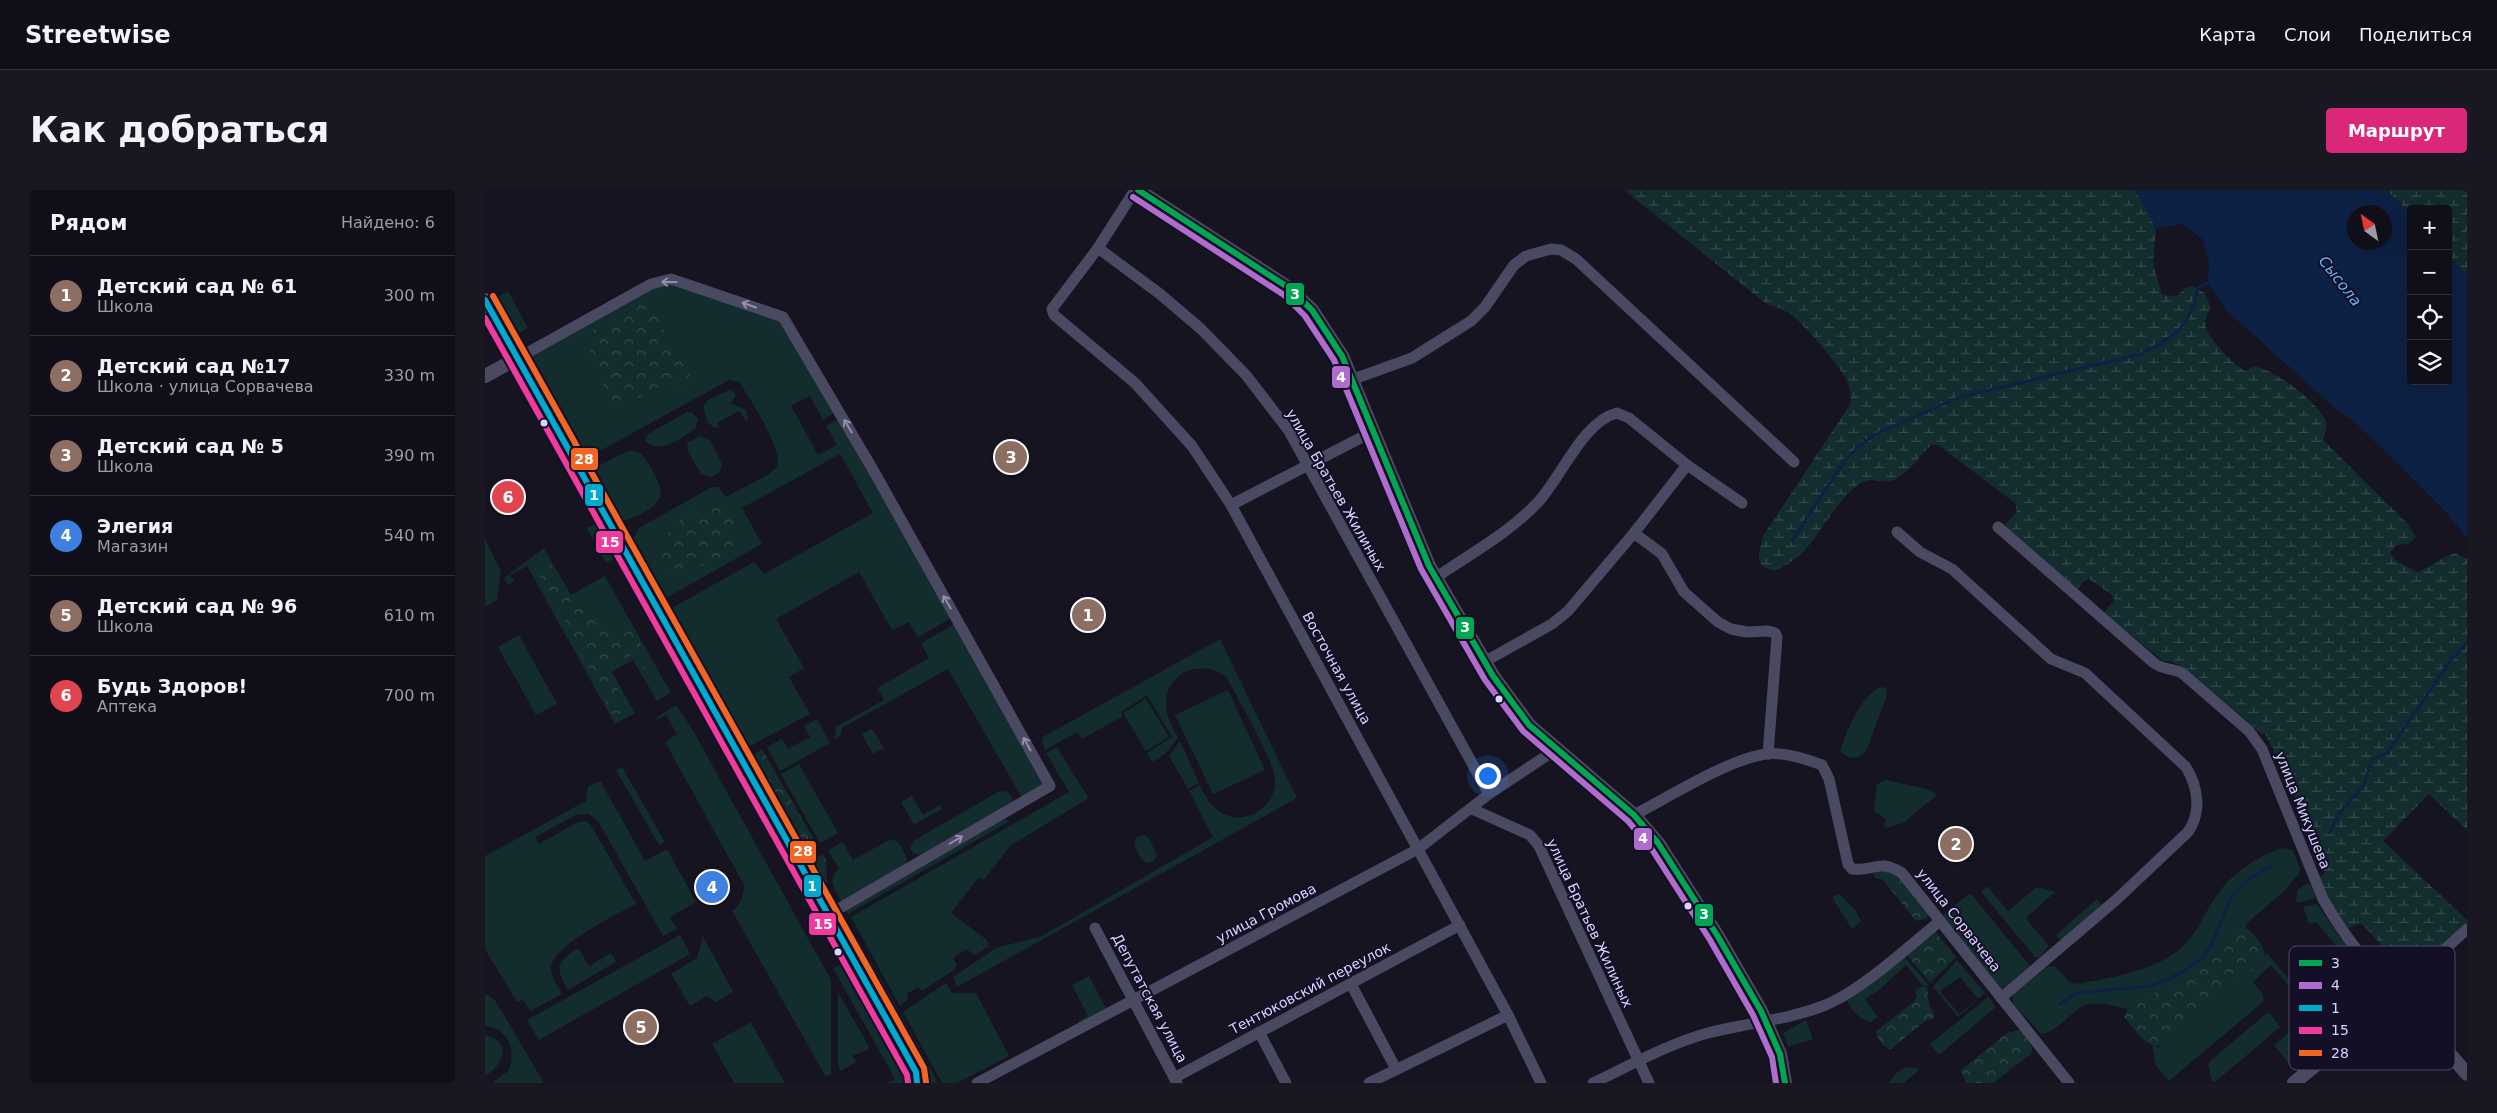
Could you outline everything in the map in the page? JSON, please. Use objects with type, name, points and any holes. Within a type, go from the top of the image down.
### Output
[{"type":"street","points":[[1098,248],[1137,190],[1275,277],[1300,297],[1325,328],[1342,356],[1372,432],[1435,578],[1484,662],[1517,712],[1555,750],[1634,815],[1658,843],[1685,884],[1767,1021],[1780,1054],[1785,1083]]},
{"type":"street","name":"Восточная улица","points":[[1098,248],[1052,309],[1056,320],[1135,383],[1191,446],[1231,505],[1460,925],[1508,1015],[1541,1083]]},
{"type":"street","name":"улица Братьев Жилиных","points":[[1098,248],[1160,294],[1201,329],[1246,375],[1289,431],[1489,794]]},
{"type":"street","points":[[1351,380],[1412,358],[1471,321],[1485,307],[1514,265],[1526,256],[1551,250],[1561,250],[1576,259],[1794,462]]},
{"type":"street","points":[[485,376],[651,284],[671,280],[783,317],[872,468],[1050,786],[828,914]]},
{"type":"street","points":[[485,300],[916,1072],[917,1083]]},
{"type":"street","points":[[1435,578],[1489,542],[1539,501],[1592,428],[1606,416],[1617,412],[1629,418],[1687,465],[1742,503]]},
{"type":"street","points":[[1231,505],[1372,432]]},
{"type":"street","points":[[1484,662],[1552,624],[1568,611],[1634,533],[1687,465]]},
{"type":"street","name":"улица Микушева","points":[[1998,527],[2154,663],[2159,667],[2174,669],[2182,673],[2249,731],[2267,758],[2323,899],[2354,946]]},
{"type":"street","points":[[1897,532],[1925,555],[1952,569],[2051,659],[2085,673],[2187,767],[2195,788],[2197,814],[2196,820],[2188,832],[2116,900],[2001,998]]},
{"type":"street","points":[[1634,533],[1662,554],[1684,592],[1718,622],[1731,629],[1747,632],[1768,631],[1775,633],[1777,637],[1768,754]]},
{"type":"street","name":"улица Громова","points":[[977,1083],[1418,849],[1489,794],[1555,750]]},
{"type":"street","name":"улица Сорвачева","points":[[1634,815],[1731,765],[1768,754],[1822,765],[1829,779],[1848,864],[1852,869],[1879,865],[1891,866],[1902,873],[2069,1083]]},
{"type":"street","name":"улица Братьев Жилиных","points":[[1472,809],[1530,835],[1539,846],[1649,1083]]},
{"type":"street","points":[[1593,1083],[1672,1045],[1708,1033],[1767,1021],[1824,1006],[1853,990],[1940,921]]},
{"type":"street","name":"Тентюковский переулок","points":[[1176,1080],[1259,1032],[1460,925]]},
{"type":"street","name":"Депутатская улица","points":[[1095,928],[1176,1080]]},
{"type":"street","points":[[2448,946],[2467,929]]},
{"type":"street","points":[[1351,984],[1396,1069]]},
{"type":"street","points":[[1369,1083],[1508,1015]]},
{"type":"street","points":[[1259,1032],[1286,1083]]},
{"type":"street","points":[[2455,1060],[2467,1074]]},
{"type":"street","points":[[2295,1083],[2310,1070]]},
{"type":"green space","points":[[1624,190],[2135,190],[2156,228],[2153,263],[2162,295],[2177,296],[2185,288],[2193,286],[2205,293],[2211,308],[2206,317],[2206,327],[2217,345],[2229,358],[2246,371],[2254,366],[2273,374],[2296,389],[2316,407],[2327,424],[2323,440],[2406,522],[2416,537],[2408,544],[2396,545],[2390,553],[2397,562],[2418,572],[2455,553],[2467,559],[2467,830],[2429,794],[2383,841],[2467,920],[2467,926],[2446,946],[2382,946],[2363,925],[2359,924],[2346,929],[2338,921],[2320,878],[2325,873],[2285,773],[2265,734],[2262,734],[2182,666],[2169,661],[2163,661],[2104,613],[2114,600],[2111,594],[2089,579],[2083,582],[2074,593],[2070,593],[2005,525],[2017,511],[2015,503],[1938,445],[1932,444],[1896,479],[1891,481],[1870,480],[1859,484],[1842,500],[1809,545],[1788,564],[1774,571],[1762,566],[1759,553],[1763,536],[1851,403],[1845,377],[1808,331],[1791,315],[1764,302]]},
{"type":"green space","points":[[2387,190],[2467,190],[2467,275],[2452,259],[2452,205],[2407,205],[2407,211]]},
{"type":"green space","points":[[670,284],[780,321],[834,413],[823,420],[810,396],[791,406],[818,455],[837,445],[826,426],[838,419],[952,618],[918,637],[909,622],[892,630],[859,572],[776,619],[804,668],[789,677],[810,714],[746,748],[670,609],[754,562],[764,574],[873,513],[840,454],[742,508],[762,544],[666,598],[662,595],[633,544],[633,539],[639,528],[712,487],[718,487],[726,497],[776,468],[778,461],[776,451],[758,412],[739,382],[729,380],[598,452],[588,453],[580,448],[531,361],[532,356],[650,289]]},
{"type":"green space","points":[[508,291],[528,328],[515,335],[495,299]]},
{"type":"green space","points":[[643,303],[651,308],[691,377],[692,383],[685,385],[666,384],[631,401],[616,402],[611,400],[605,391],[597,364],[583,338],[585,333],[605,325]]},
{"type":"green space","points":[[731,389],[736,395],[731,403],[746,410],[748,419],[746,421],[739,411],[717,423],[720,428],[713,427],[707,421],[703,406],[708,400]]},
{"type":"green space","points":[[687,412],[691,412],[698,419],[696,428],[684,436],[670,444],[657,447],[645,440],[648,434]]},
{"type":"green space","points":[[701,436],[710,441],[722,463],[720,472],[711,477],[701,474],[687,449],[688,442]]},
{"type":"green space","points":[[628,451],[638,452],[646,460],[661,489],[661,493],[660,498],[652,507],[635,517],[625,520],[619,516],[596,472],[601,464]]},
{"type":"green space","points":[[716,504],[729,514],[736,527],[736,542],[729,557],[676,576],[667,575],[661,571],[658,566],[660,551],[666,536],[674,525],[691,513]]},
{"type":"green space","points":[[602,520],[621,555],[606,563],[587,528]]},
{"type":"green space","points":[[485,539],[501,571],[497,600],[485,607]]},
{"type":"green space","points":[[544,548],[571,595],[605,576],[671,693],[657,701],[633,660],[612,672],[635,713],[615,724],[527,566],[510,575],[514,581],[508,585],[504,578]]},
{"type":"green space","points":[[545,560],[549,561],[570,598],[587,605],[603,631],[614,638],[628,627],[633,630],[655,670],[650,677],[638,659],[631,655],[614,664],[609,673],[627,707],[622,714],[613,714],[574,643],[573,634],[535,568],[537,563]]},
{"type":"green space","points":[[955,624],[1045,785],[1022,798],[948,669],[842,728],[840,736],[834,740],[836,727],[884,700],[877,688],[929,658],[921,643]]},
{"type":"green space","points":[[519,635],[557,704],[536,715],[498,647]]},
{"type":"green space","points":[[1220,639],[1297,798],[957,987],[953,977],[996,948],[1042,936],[1213,837],[1189,791],[1200,785],[1215,808],[1224,814],[1234,817],[1245,817],[1254,813],[1263,808],[1270,800],[1274,790],[1275,779],[1262,744],[1227,678],[1207,669],[1187,671],[1172,684],[1167,694],[1166,709],[1178,738],[1165,754],[1152,762],[1147,753],[1172,737],[1147,695],[1121,712],[1123,716],[1082,739],[1077,732],[1045,750],[1042,742],[1043,737]]},
{"type":"green space","points":[[1881,687],[1886,688],[1887,695],[1867,749],[1858,757],[1851,758],[1840,751],[1850,724],[1867,697]]},
{"type":"green space","points":[[1228,690],[1265,770],[1213,794],[1175,715]]},
{"type":"green space","points":[[1146,699],[1169,737],[1146,751],[1123,713]]},
{"type":"green space","points":[[676,705],[691,727],[831,980],[831,1074],[826,1077],[732,911],[741,900],[744,885],[665,742],[677,734],[666,715],[657,720],[656,718]]},
{"type":"green space","points":[[817,719],[830,743],[780,771],[767,747],[782,739],[788,749],[810,737],[804,726]]},
{"type":"green space","points":[[872,729],[884,748],[873,754],[862,734]]},
{"type":"green space","points":[[1180,741],[1199,783],[1188,789],[1169,756]]},
{"type":"green space","points":[[1057,747],[1088,797],[1087,799],[1010,846],[984,880],[979,877],[951,913],[987,940],[989,946],[975,955],[966,949],[953,958],[957,965],[954,970],[922,991],[918,987],[907,994],[908,999],[900,1006],[851,917],[1069,792],[1046,753]]},
{"type":"green space","points":[[762,749],[816,843],[813,845],[806,846],[796,842],[752,762],[756,753]]},
{"type":"green space","points":[[799,764],[838,833],[820,843],[781,774]]},
{"type":"green space","points":[[622,767],[665,842],[659,845],[616,770]]},
{"type":"green space","points":[[1886,780],[1927,789],[1937,795],[1903,823],[1886,828],[1884,826],[1886,819],[1874,811],[1877,784]]},
{"type":"green space","points":[[596,782],[601,782],[645,861],[667,849],[696,902],[670,917],[677,929],[663,936],[598,821],[589,814],[576,815],[535,837],[539,844],[578,822],[586,821],[591,825],[636,904],[586,932],[562,951],[554,960],[551,972],[562,994],[530,1011],[523,999],[517,1002],[485,949],[485,856],[586,801],[588,787]]},
{"type":"green space","points":[[1006,791],[1012,797],[1013,803],[920,855],[913,853],[910,848],[913,841],[998,792]]},
{"type":"green space","points":[[912,796],[923,815],[940,805],[942,809],[914,825],[901,802]]},
{"type":"green space","points":[[1002,818],[1010,821],[848,914],[845,909]]},
{"type":"green space","points":[[1143,835],[1148,837],[1157,855],[1155,860],[1149,863],[1142,860],[1134,846],[1136,838]]},
{"type":"green space","points":[[891,839],[899,843],[907,858],[906,864],[842,902],[832,881],[839,869],[828,850],[843,842],[853,860]]},
{"type":"green space","points":[[2282,848],[2293,850],[2300,869],[2299,874],[2282,893],[2246,924],[2241,954],[2152,1015],[2117,1006],[2089,1004],[2078,1009],[2053,1030],[2041,1034],[2013,1003],[2013,995],[2048,966],[2056,967],[2069,982],[2077,984],[2138,971],[2172,955],[2188,941],[2214,899],[2233,877],[2256,860]]},
{"type":"green space","points":[[823,854],[826,860],[827,883],[821,887],[808,864]]},
{"type":"green space","points":[[1880,868],[1901,876],[1929,915],[1926,919],[1916,921],[1883,880],[1875,878],[1873,873]]},
{"type":"green space","points":[[2307,883],[2311,885],[2315,896],[2314,899],[2296,903],[2297,891]]},
{"type":"green space","points":[[1987,886],[2008,911],[2037,887],[2055,892],[2027,917],[2027,920],[2049,946],[2039,958],[2035,957],[1981,892]]},
{"type":"green space","points":[[1840,894],[1855,910],[1861,921],[1852,929],[1833,899],[1833,896]]},
{"type":"green space","points":[[1968,895],[1972,895],[2030,966],[2001,990],[1943,915]]},
{"type":"green space","points":[[2097,899],[2102,906],[2061,941],[2056,935]]},
{"type":"green space","points":[[2317,904],[2347,946],[2336,946],[2316,922],[2309,924],[2303,907]]},
{"type":"green space","points":[[847,920],[898,1009],[889,1010],[841,924]]},
{"type":"green space","points":[[2243,926],[2261,944],[2265,958],[2260,964],[2164,1045],[2152,1045],[2141,1037],[2124,1017],[2128,1008],[2202,967]]},
{"type":"green space","points":[[1935,931],[1956,957],[1930,983],[1906,954]]},
{"type":"green space","points":[[680,935],[690,954],[539,1040],[527,1020]]},
{"type":"green space","points":[[703,936],[733,992],[716,1002],[707,996],[690,1006],[671,974],[697,958]]},
{"type":"green space","points":[[578,948],[589,966],[611,953],[616,962],[568,990],[561,976],[560,966],[565,958]]},
{"type":"green space","points":[[2266,952],[2289,979],[2289,986],[2271,965],[2253,982],[2263,995],[2264,1001],[2169,1081],[2156,1066],[2152,1045],[2159,1047],[2164,1045],[2265,958]]},
{"type":"green space","points":[[1904,956],[1929,986],[1923,986],[1906,965],[1878,991],[1865,999],[1878,1017],[1871,1022],[1860,1017],[1853,1011],[1847,1000]]},
{"type":"green space","points":[[1957,960],[1985,993],[1958,1017],[1933,987]],"holes":[[[1960,977],[1978,999],[1959,1014],[1940,991]]]},
{"type":"green space","points":[[840,965],[851,974],[908,1073],[910,1083],[888,1083],[895,1079],[833,968]]},
{"type":"green space","points":[[1089,976],[1107,1010],[1079,1023],[1078,1021],[1088,1016],[1072,985]]},
{"type":"green space","points":[[946,983],[952,993],[976,993],[1009,1056],[957,1083],[942,1083],[903,1012]]},
{"type":"green space","points":[[1927,987],[1929,1003],[1935,1017],[1924,1022],[1891,1049],[1883,1045],[1876,1031],[1914,1002],[1917,996],[1915,990]]},
{"type":"green space","points":[[838,992],[870,1049],[852,1056],[856,1062],[840,1071],[838,1064]]},
{"type":"green space","points":[[485,994],[495,1000],[544,1083],[492,1083],[509,1070],[512,1055],[509,1042],[505,1036],[500,1031],[485,1026]]},
{"type":"green space","points":[[1988,997],[1996,1007],[1939,1055],[1930,1044]]},
{"type":"green space","points":[[2267,1013],[2271,1015],[2280,1027],[2215,1082],[2212,1081],[2208,1065],[2211,1060]]},
{"type":"green space","points":[[901,1014],[938,1083],[929,1083],[896,1024]]},
{"type":"green space","points":[[1806,1020],[1813,1039],[1788,1047],[1783,1033]]},
{"type":"green space","points":[[751,1022],[785,1083],[734,1083],[712,1044]]},
{"type":"green space","points":[[2019,1030],[2031,1043],[2031,1054],[1993,1083],[1966,1083],[1961,1070],[2007,1033]]},
{"type":"green space","points":[[2289,1032],[2289,1064],[2274,1045]]},
{"type":"green space","points":[[485,1035],[499,1042],[503,1054],[497,1066],[485,1076]]},
{"type":"green space","points":[[1906,1067],[1919,1070],[1904,1083],[1889,1083],[1897,1072]]},
{"type":"water","name":"Сысола","points":[[2135,190],[2387,190],[2407,211],[2407,385],[2452,385],[2452,259],[2467,275],[2467,538],[2445,511],[2354,421],[2336,409],[2226,310],[2208,282],[2209,263],[2203,240],[2183,224],[2156,228]]},
{"type":"waterway","points":[[1792,541],[1845,460],[1876,434],[1960,397],[2141,354],[2163,342],[2179,329],[2191,313],[2198,288],[2211,281]]},
{"type":"waterway","points":[[2329,833],[2341,811],[2364,785],[2372,759],[2387,753],[2451,660],[2467,643]]},
{"type":"waterway","points":[[2060,1004],[2077,993],[2151,986],[2175,976],[2200,960],[2211,946],[2232,895],[2247,880],[2271,866]]},
{"type":"transit line","name":"3","points":[[1138,190],[1289,288],[1312,310],[1342,356],[1429,566],[1493,676],[1529,725],[1634,815],[1658,843],[1717,935],[1761,1011],[1780,1054],[1785,1083]]},
{"type":"transit line","name":"4","points":[[1133,197],[1284,295],[1305,316],[1334,360],[1421,569],[1485,680],[1523,731],[1628,821],[1651,848],[1710,940],[1753,1015],[1772,1057],[1776,1083]]},
{"type":"transit line","name":"28","points":[[493,296],[924,1068],[926,1082]]},
{"type":"transit line","name":"1","points":[[485,300],[916,1072],[917,1083]]},
{"type":"transit line","name":"15","points":[[485,318],[907,1075],[908,1083]]},
{"type":"place","name":"Детский сад № 5","points":[[1011,457]]},
{"type":"place","name":"Будь Здоров!","points":[[508,497]]},
{"type":"place","name":"Детский сад № 61","points":[[1088,615]]},
{"type":"place","name":"Детский сад №17","points":[[1956,844]]},
{"type":"place","name":"Элегия","points":[[712,887]]},
{"type":"place","name":"Детский сад № 96","points":[[641,1027]]}]
